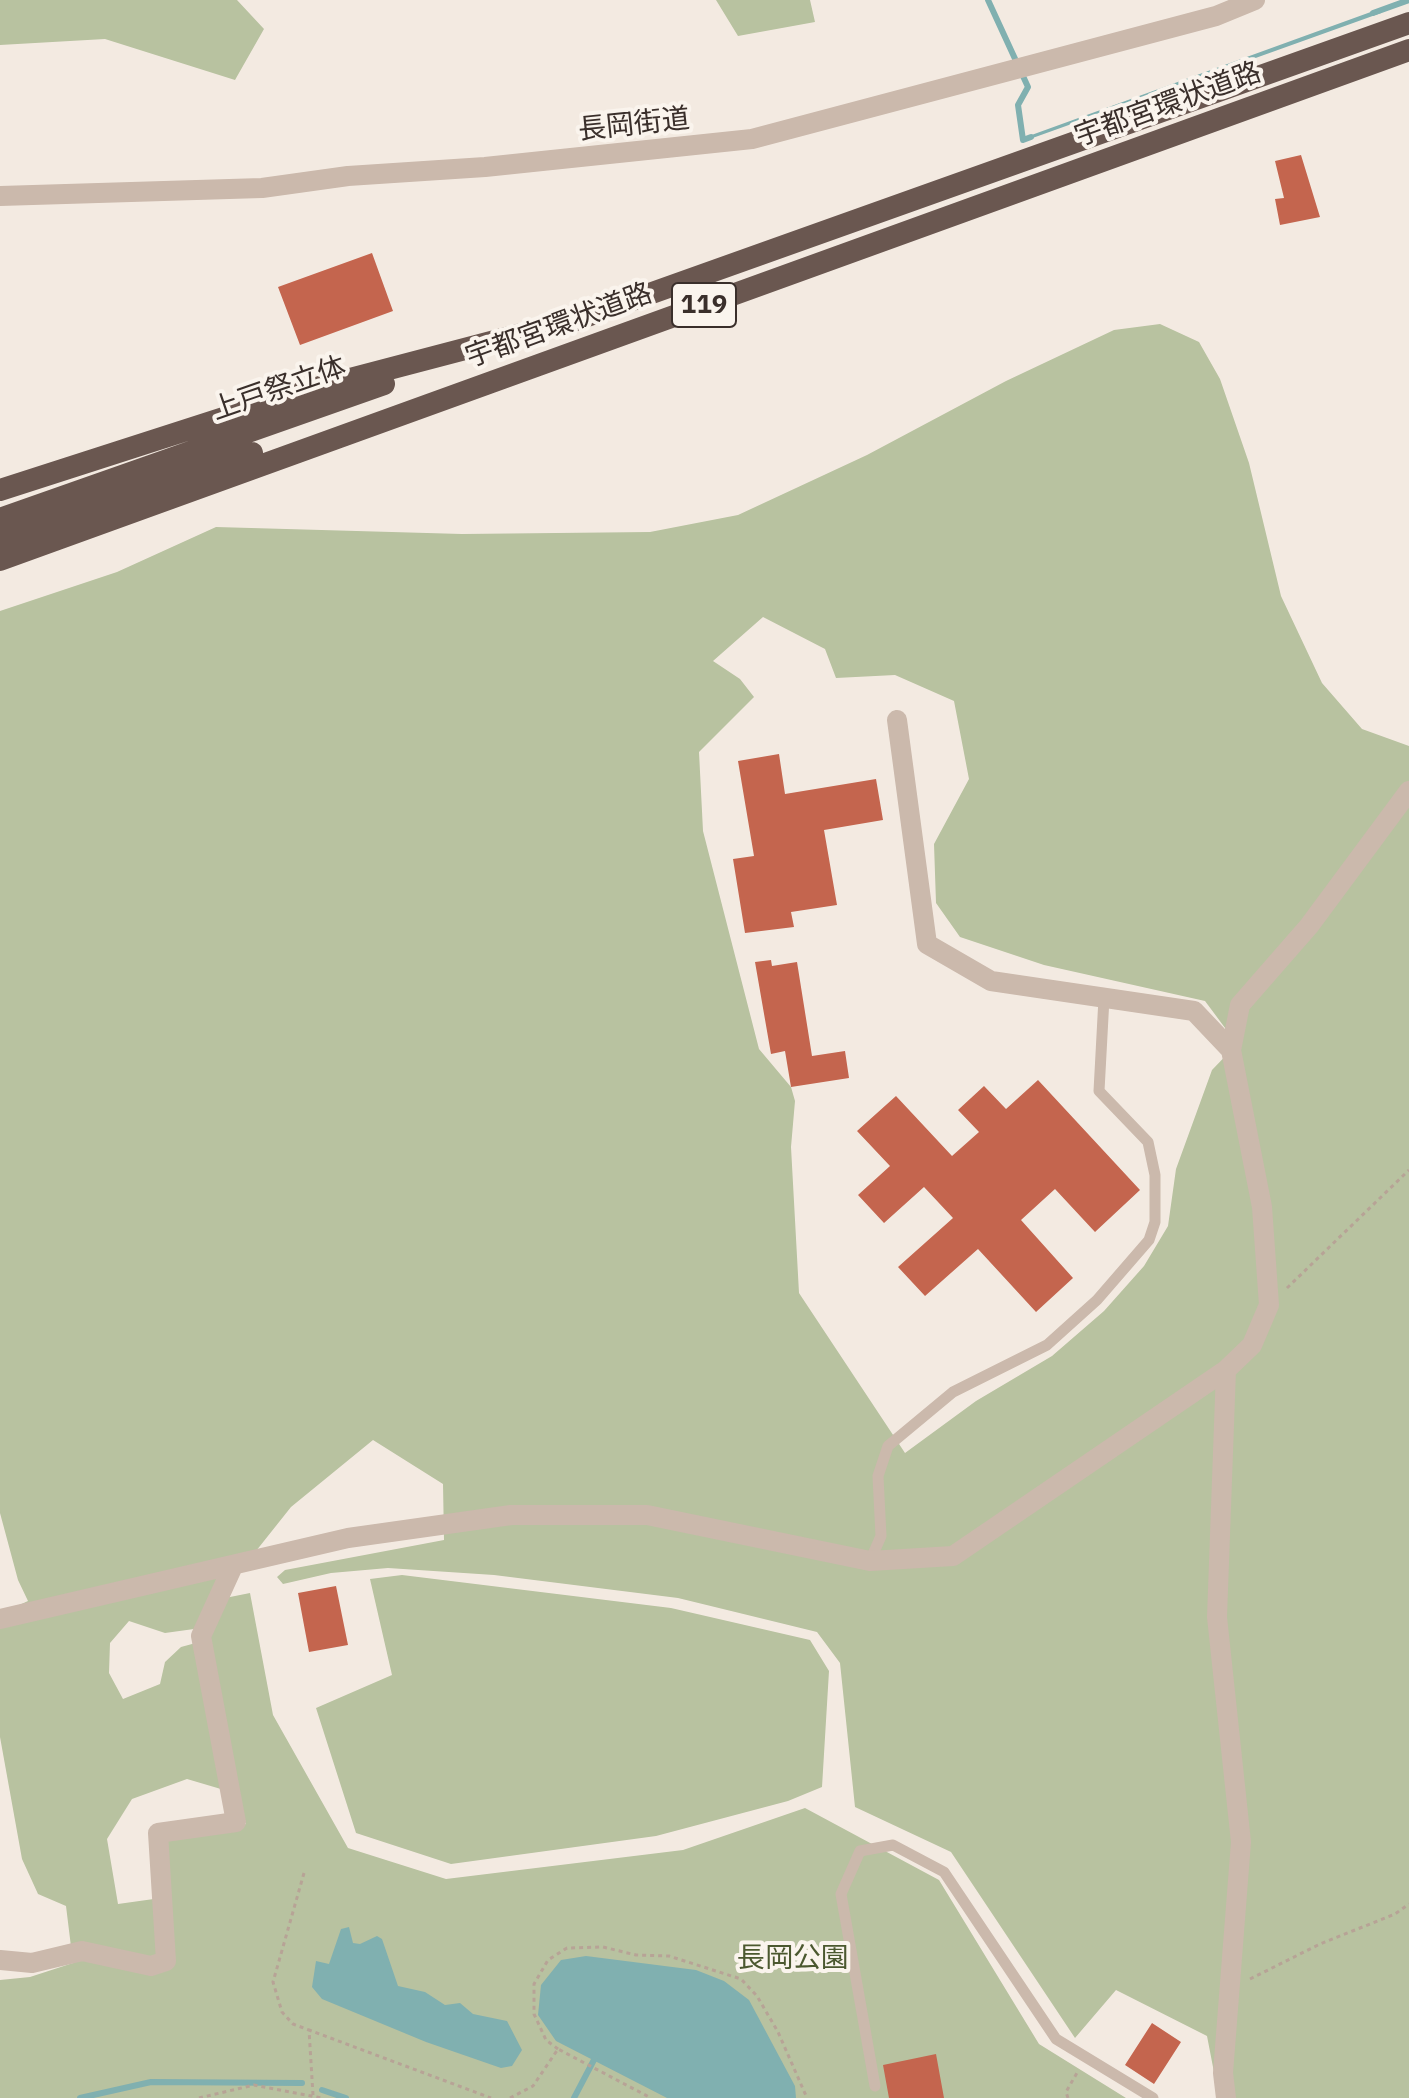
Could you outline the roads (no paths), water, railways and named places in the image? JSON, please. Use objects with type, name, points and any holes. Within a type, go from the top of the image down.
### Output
[{"type":"highway","name":"宇都宮環状道路","points":[[0,490],[320,387],[579,319],[1409,23]]},
{"type":"highway","name":"宇都宮環状道路","points":[[0,560],[1409,50]]},
{"type":"highway","name":"上戸祭立体","points":[[0,519],[304,411],[579,319]]},
{"type":"highway","name":"上戸祭立体","points":[[0,540],[334,424],[578,351]]},
{"type":"street","name":"長岡街道","points":[[0,196],[262,188],[348,176],[532,163],[752,139],[1216,16],[1255,0]]},
{"type":"street","points":[[897,720],[927,944],[991,981],[1194,1011],[1231,1050]]},
{"type":"street","points":[[0,1619],[348,1538],[511,1515],[647,1515],[870,1561],[953,1556],[1226,1370],[1252,1345],[1269,1305],[1262,1207],[1231,1050],[1240,1005],[1309,926],[1409,791]]},
{"type":"street","points":[[1226,1370],[1217,1617],[1241,1842],[1223,2073],[1226,2098]]},
{"type":"street","points":[[0,1960],[32,1963],[82,1951],[151,1966],[166,1961],[158,1833],[236,1822],[201,1636],[233,1566]]},
{"type":"lane","points":[[870,1561],[881,1536],[878,1476],[888,1446],[953,1392],[1047,1345],[1097,1300],[1149,1240],[1155,1222],[1155,1175],[1148,1142],[1099,1091],[1104,998]]},
{"type":"lane","points":[[875,2086],[841,1894],[860,1851],[893,1845],[944,1872],[1056,2039],[1153,2098]]},
{"type":"water","points":[[1379,9],[1381,13],[1027,140],[1026,137]]},
{"type":"water","points":[[349,1927],[353,1943],[360,1944],[377,1936],[382,1939],[398,1986],[425,1992],[445,2005],[460,2003],[473,2014],[507,2021],[522,2050],[512,2066],[501,2068],[426,2042],[322,1999],[312,1987],[316,1961],[329,1964],[341,1929]]},
{"type":"water","points":[[586,1956],[696,1970],[724,1981],[749,2000],[795,2086],[796,2098],[667,2098],[556,2041],[538,2015],[541,1985],[561,1960]]},
{"type":"waterway","points":[[988,0],[1028,87],[1018,105],[1023,140],[1031,137]]},
{"type":"waterway","points":[[1373,13],[1409,0]]},
{"type":"waterway","points":[[574,2098],[596,2056]]},
{"type":"waterway","points":[[80,2098],[151,2082],[302,2083]]},
{"type":"waterway","points":[[322,2090],[346,2098]]},
{"type":"park label","name":"長岡公園","points":[[793,1959]]}]
